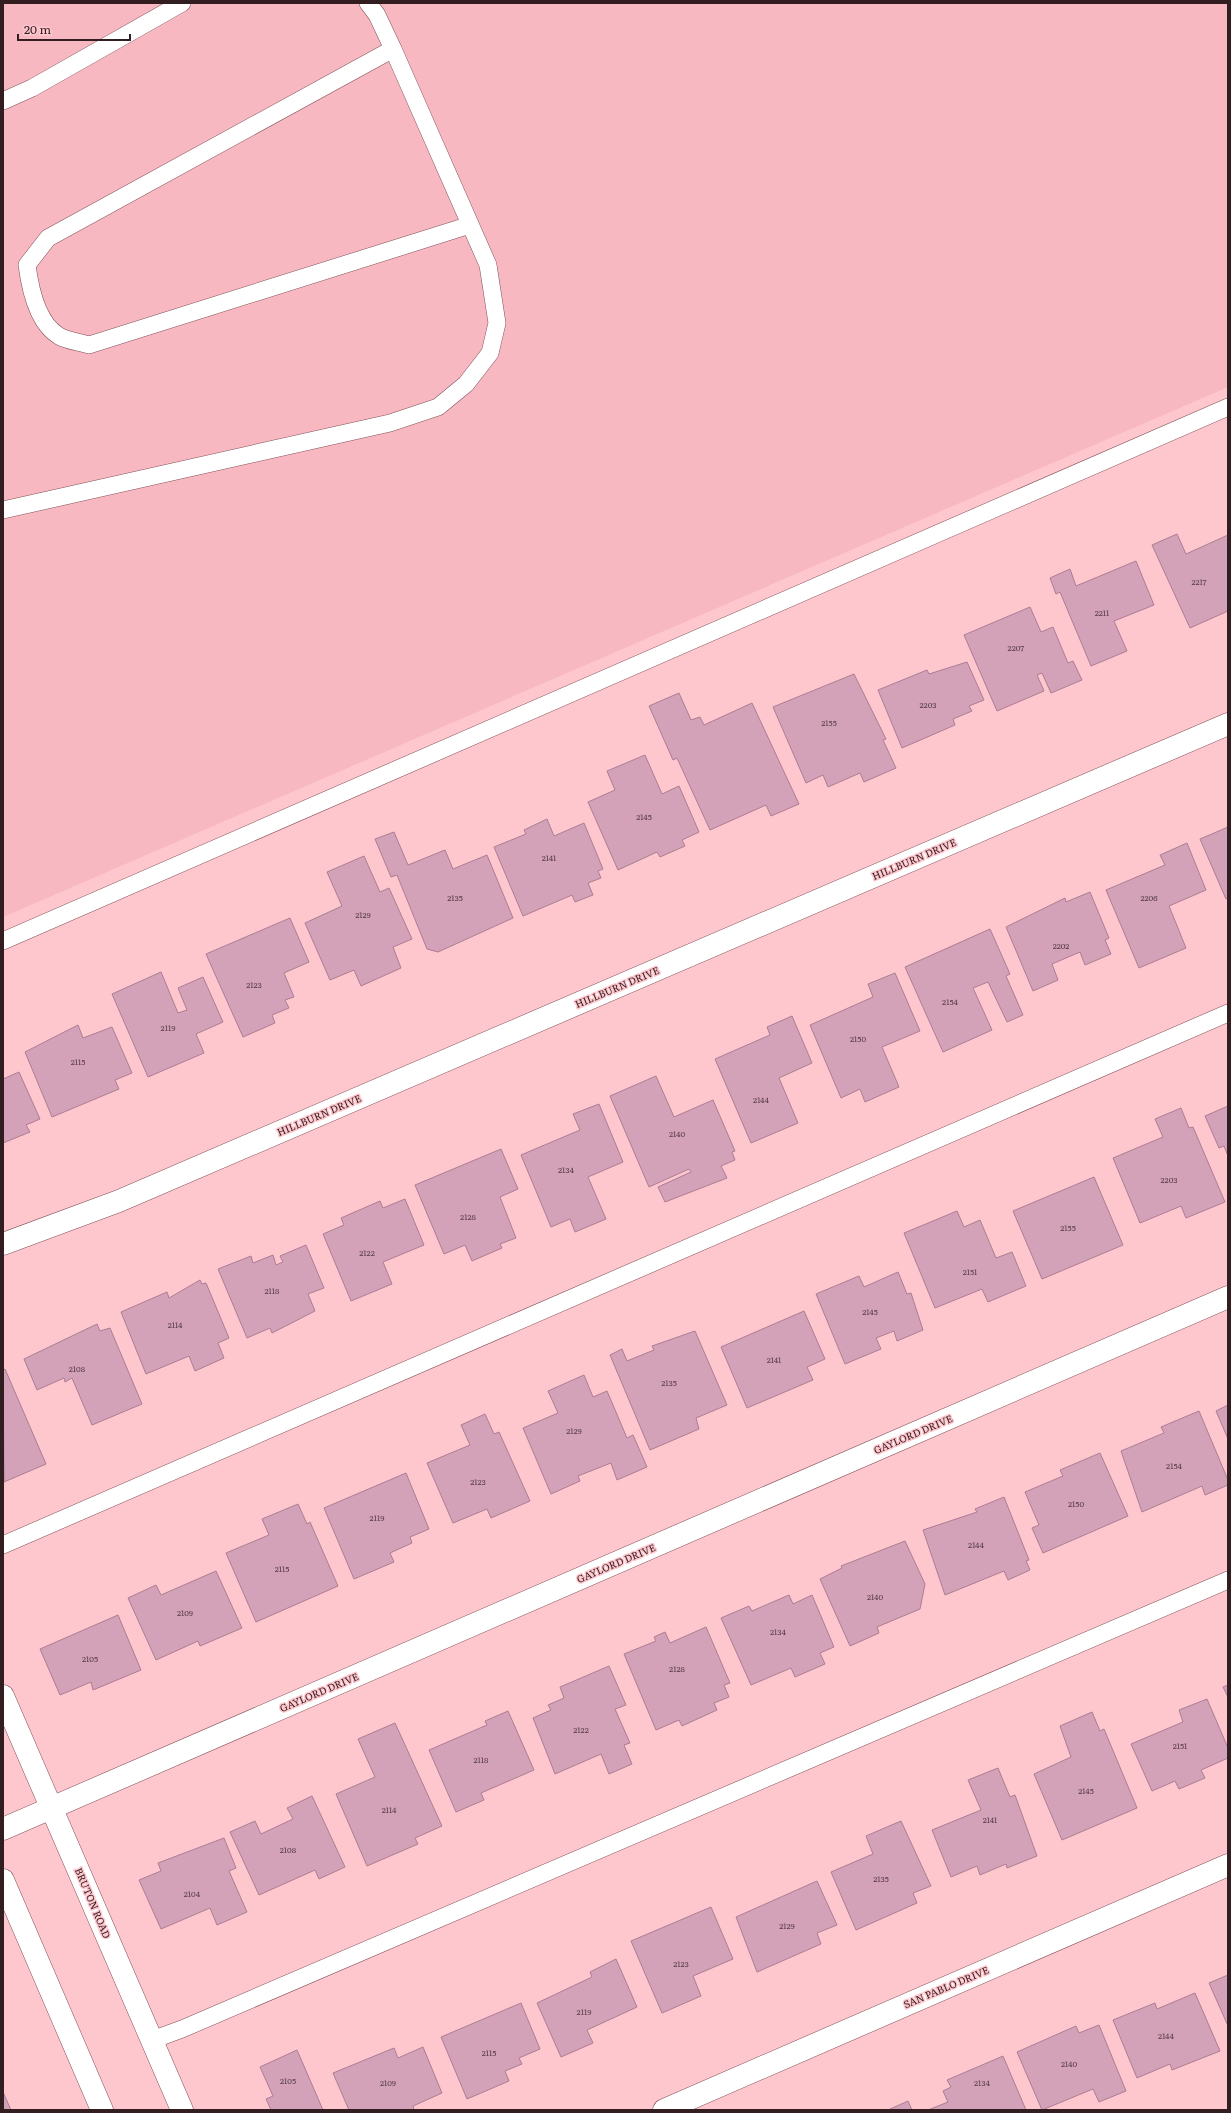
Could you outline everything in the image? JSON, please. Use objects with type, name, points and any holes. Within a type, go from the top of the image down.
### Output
[{"type":"street","name":"HILLBURN DRIVE","points":[[3,1244],[119,1201],[1228,724]]},
{"type":"street","name":"GAYLORD DRIVE","points":[[3,1829],[1228,1297]]},
{"type":"street","name":"BRUTON ROAD","points":[[3,1696],[53,1808],[182,2110]]},
{"type":"street","name":"SAN PABLO DRIVE","points":[[664,2110],[1228,1865]]},
{"type":"street","points":[[3,1880],[102,2110]]},
{"type":"lane","points":[[3,101],[32,88],[182,3]]},
{"type":"lane","points":[[3,510],[390,423],[438,407],[466,384],[490,353],[497,323],[488,265],[393,49],[377,15],[368,3]]},
{"type":"lane","points":[[393,49],[48,238],[27,265],[29,283],[43,320],[59,336],[89,345],[470,225]]},
{"type":"lane","points":[[3,941],[1228,407]]},
{"type":"lane","points":[[3,1545],[1228,1013]]},
{"type":"lane","points":[[152,2040],[204,2020],[1228,1580]]},
{"type":"shaded area","points":[[3,3],[1228,3],[1228,387],[3,917]]},
{"type":"building","points":[[1177,534],[1186,554],[1228,535],[1228,611],[1190,628],[1152,545]]},
{"type":"building","points":[[1136,561],[1154,605],[1114,621],[1127,651],[1091,666],[1060,592],[1056,594],[1050,578],[1070,569],[1076,586]]},
{"type":"building","points":[[1030,607],[1041,632],[1053,627],[1068,663],[1073,661],[1082,680],[1051,693],[1042,673],[1037,675],[1044,691],[997,711],[964,635]]},
{"type":"building","points":[[967,662],[984,700],[969,706],[972,711],[953,719],[955,725],[902,748],[878,690],[927,670],[929,674]]},
{"type":"building","points":[[854,674],[886,739],[883,740],[896,768],[864,782],[860,773],[828,787],[823,775],[806,783],[773,707]]},
{"type":"building","points":[[679,693],[691,720],[700,717],[704,725],[752,703],[799,804],[771,816],[766,805],[710,830],[677,758],[673,760],[649,706]]},
{"type":"building","points":[[645,755],[662,794],[679,786],[699,832],[682,840],[685,846],[660,857],[657,852],[618,870],[588,802],[615,790],[607,771]]},
{"type":"building","points":[[547,819],[554,836],[584,823],[603,869],[598,871],[601,878],[588,883],[593,895],[575,902],[572,895],[523,916],[494,847],[526,834],[524,830]]},
{"type":"building","points":[[1228,827],[1228,898],[1226,899],[1200,839]]},
{"type":"building","points":[[394,832],[408,865],[445,850],[453,869],[487,855],[513,918],[438,952],[427,949],[397,875],[391,877],[375,839]]},
{"type":"building","points":[[1187,843],[1206,890],[1169,906],[1186,948],[1139,968],[1106,890],[1165,865],[1160,855]]},
{"type":"building","points":[[364,856],[380,892],[389,888],[412,939],[393,947],[401,968],[361,986],[354,970],[330,980],[305,923],[342,906],[327,872]]},
{"type":"building","points":[[1090,892],[1109,938],[1105,940],[1111,954],[1085,965],[1080,952],[1052,964],[1058,980],[1033,991],[1006,927],[1065,898],[1066,902]]},
{"type":"building","points":[[290,918],[309,962],[284,973],[294,997],[285,1000],[289,1008],[272,1015],[275,1023],[243,1037],[206,954]]},
{"type":"building","points":[[990,929],[1010,974],[1006,976],[1023,1015],[1007,1022],[988,982],[973,988],[992,1030],[943,1052],[905,967]]},
{"type":"building","points":[[161,972],[178,1013],[187,1010],[178,988],[203,977],[223,1022],[196,1034],[204,1053],[148,1077],[112,994]]},
{"type":"building","points":[[895,973],[920,1031],[882,1047],[899,1087],[865,1102],[860,1089],[841,1098],[810,1025],[873,997],[868,984]]},
{"type":"building","points":[[792,1016],[812,1063],[779,1078],[798,1123],[751,1143],[715,1059],[770,1035],[767,1027]]},
{"type":"building","points":[[78,1025],[83,1038],[112,1027],[132,1073],[115,1080],[119,1089],[52,1117],[25,1052]]},
{"type":"building","points":[[19,1072],[40,1119],[26,1125],[30,1132],[3,1143],[3,1079]]},
{"type":"building","points":[[656,1076],[674,1117],[713,1100],[735,1151],[732,1152],[735,1160],[721,1166],[727,1178],[665,1202],[658,1187],[691,1172],[689,1169],[649,1187],[610,1096]]},
{"type":"building","points":[[599,1104],[623,1162],[588,1177],[606,1219],[575,1232],[570,1219],[551,1227],[521,1155],[580,1130],[573,1114]]},
{"type":"building","points":[[1228,1106],[1228,1156],[1224,1146],[1219,1148],[1205,1116]]},
{"type":"building","points":[[1181,1108],[1189,1128],[1193,1127],[1225,1202],[1186,1218],[1181,1206],[1140,1223],[1113,1158],[1163,1137],[1155,1119]]},
{"type":"building","points":[[501,1149],[518,1189],[500,1197],[516,1238],[500,1244],[502,1248],[472,1261],[465,1245],[444,1254],[415,1185]]},
{"type":"building","points":[[1094,1177],[1123,1245],[1042,1279],[1013,1211]]},
{"type":"building","points":[[405,1199],[424,1245],[383,1262],[392,1284],[351,1301],[323,1234],[344,1225],[341,1218],[380,1201],[383,1208]]},
{"type":"building","points":[[957,1211],[964,1227],[980,1220],[996,1258],[1012,1252],[1026,1286],[988,1302],[982,1289],[935,1308],[904,1233]]},
{"type":"building","points":[[306,1245],[324,1288],[308,1294],[315,1311],[272,1333],[270,1328],[247,1338],[218,1269],[251,1256],[253,1263],[273,1255],[276,1265],[283,1262],[280,1256]]},
{"type":"building","points":[[898,1272],[907,1294],[911,1293],[923,1330],[897,1341],[894,1331],[876,1338],[881,1349],[845,1364],[816,1294],[859,1276],[864,1287]]},
{"type":"building","points":[[200,1280],[202,1284],[206,1283],[229,1338],[218,1343],[224,1358],[195,1371],[189,1356],[146,1374],[121,1312],[167,1292],[169,1298]]},
{"type":"building","points":[[804,1311],[825,1359],[807,1367],[813,1380],[747,1408],[721,1347]]},
{"type":"building","points":[[97,1324],[100,1331],[110,1328],[142,1404],[92,1425],[72,1378],[65,1382],[64,1378],[37,1390],[24,1359]]},
{"type":"building","points":[[695,1331],[727,1405],[696,1418],[699,1429],[650,1450],[610,1355],[622,1349],[627,1361],[654,1350],[652,1346]]},
{"type":"building","points":[[5,1369],[46,1464],[4,1482],[3,1370]]},
{"type":"building","points":[[584,1375],[593,1397],[607,1391],[627,1438],[633,1435],[647,1467],[617,1480],[611,1463],[578,1476],[580,1481],[551,1494],[523,1428],[558,1413],[548,1391]]},
{"type":"building","points":[[1228,1405],[1228,1439],[1216,1411]]},
{"type":"building","points":[[1199,1411],[1228,1480],[1228,1485],[1205,1495],[1202,1486],[1142,1512],[1121,1451],[1164,1433],[1161,1427]]},
{"type":"building","points":[[485,1414],[494,1434],[499,1432],[530,1501],[491,1518],[487,1509],[453,1523],[427,1463],[470,1445],[461,1425]]},
{"type":"building","points":[[1100,1453],[1128,1516],[1043,1553],[1032,1528],[1039,1525],[1025,1492],[1063,1476],[1060,1470]]},
{"type":"building","points":[[406,1473],[429,1529],[410,1537],[412,1543],[390,1553],[394,1562],[354,1579],[324,1508]]},
{"type":"building","points":[[1004,1497],[1029,1560],[1026,1561],[1030,1570],[1008,1580],[1004,1571],[945,1595],[923,1530],[977,1512],[975,1509]]},
{"type":"building","points":[[298,1504],[307,1524],[310,1522],[338,1586],[256,1622],[226,1553],[269,1535],[262,1519]]},
{"type":"building","points":[[905,1541],[925,1584],[920,1609],[877,1627],[879,1633],[850,1646],[820,1579],[842,1568],[841,1566]]},
{"type":"building","points":[[216,1571],[242,1628],[200,1646],[198,1641],[156,1660],[128,1598],[156,1585],[161,1595]]},
{"type":"building","points":[[789,1595],[793,1604],[812,1595],[834,1647],[820,1653],[825,1664],[795,1677],[791,1668],[751,1685],[721,1618],[749,1606],[752,1611]]},
{"type":"building","points":[[118,1615],[141,1670],[93,1690],[91,1682],[60,1695],[40,1649]]},
{"type":"building","points":[[706,1627],[730,1683],[724,1685],[729,1697],[714,1703],[717,1710],[682,1726],[679,1720],[656,1730],[624,1654],[656,1641],[654,1637],[665,1632],[670,1643]]},
{"type":"building","points":[[609,1666],[626,1705],[615,1709],[630,1743],[624,1745],[632,1764],[609,1774],[601,1754],[555,1774],[533,1718],[551,1710],[548,1705],[564,1698],[560,1687]]},
{"type":"building","points":[[1228,1685],[1228,1697],[1223,1687]]},
{"type":"building","points":[[1207,1699],[1228,1748],[1228,1758],[1201,1770],[1205,1778],[1179,1789],[1175,1781],[1152,1791],[1131,1744],[1183,1722],[1179,1710]]},
{"type":"building","points":[[508,1711],[534,1770],[481,1793],[484,1800],[456,1812],[429,1750],[487,1725],[485,1721]]},
{"type":"building","points":[[1092,1712],[1100,1731],[1104,1729],[1137,1808],[1062,1840],[1034,1774],[1071,1757],[1060,1726]]},
{"type":"building","points":[[395,1723],[442,1826],[415,1838],[418,1844],[367,1866],[336,1794],[375,1777],[358,1739]]},
{"type":"building","points":[[998,1768],[1010,1797],[1015,1795],[1037,1856],[1007,1868],[1006,1864],[980,1875],[977,1866],[951,1877],[932,1830],[981,1810],[968,1780]]},
{"type":"building","points":[[312,1796],[345,1867],[319,1879],[315,1870],[259,1895],[230,1832],[255,1821],[261,1834],[293,1819],[287,1808]]},
{"type":"building","points":[[901,1821],[931,1886],[913,1893],[917,1903],[856,1930],[831,1872],[873,1854],[866,1836]]},
{"type":"building","points":[[224,1838],[236,1868],[229,1871],[247,1912],[217,1925],[210,1908],[161,1929],[139,1880],[161,1871],[158,1863]]},
{"type":"building","points":[[817,1881],[837,1925],[817,1933],[821,1944],[757,1972],[736,1917]]},
{"type":"building","points":[[711,1907],[733,1959],[693,1976],[701,1996],[662,2013],[631,1941]]},
{"type":"building","points":[[616,1959],[637,2007],[587,2030],[593,2043],[561,2057],[537,2003],[592,1977],[590,1972]]},
{"type":"building","points":[[1228,1975],[1228,2026],[1209,1983]]},
{"type":"building","points":[[1195,1993],[1220,2051],[1172,2070],[1170,2064],[1137,2078],[1113,2020],[1155,2003],[1157,2009]]},
{"type":"building","points":[[521,2003],[540,2049],[519,2058],[522,2064],[505,2071],[509,2081],[467,2099],[441,2037]]},
{"type":"building","points":[[1099,2025],[1126,2091],[1099,2102],[1093,2089],[1042,2110],[1017,2052],[1076,2026],[1079,2033]]},
{"type":"building","points":[[423,2047],[442,2093],[413,2106],[414,2110],[349,2110],[333,2073],[394,2048],[398,2058]]},
{"type":"building","points":[[297,2050],[323,2110],[271,2110],[266,2099],[273,2096],[260,2067]]},
{"type":"building","points":[[1003,2056],[1026,2110],[928,2110],[948,2102],[943,2091],[951,2087],[947,2080]]},
{"type":"building","points":[[3,2092],[11,2110],[3,2110]]},
{"type":"building","points":[[908,2101],[912,2110],[888,2110]]}]
